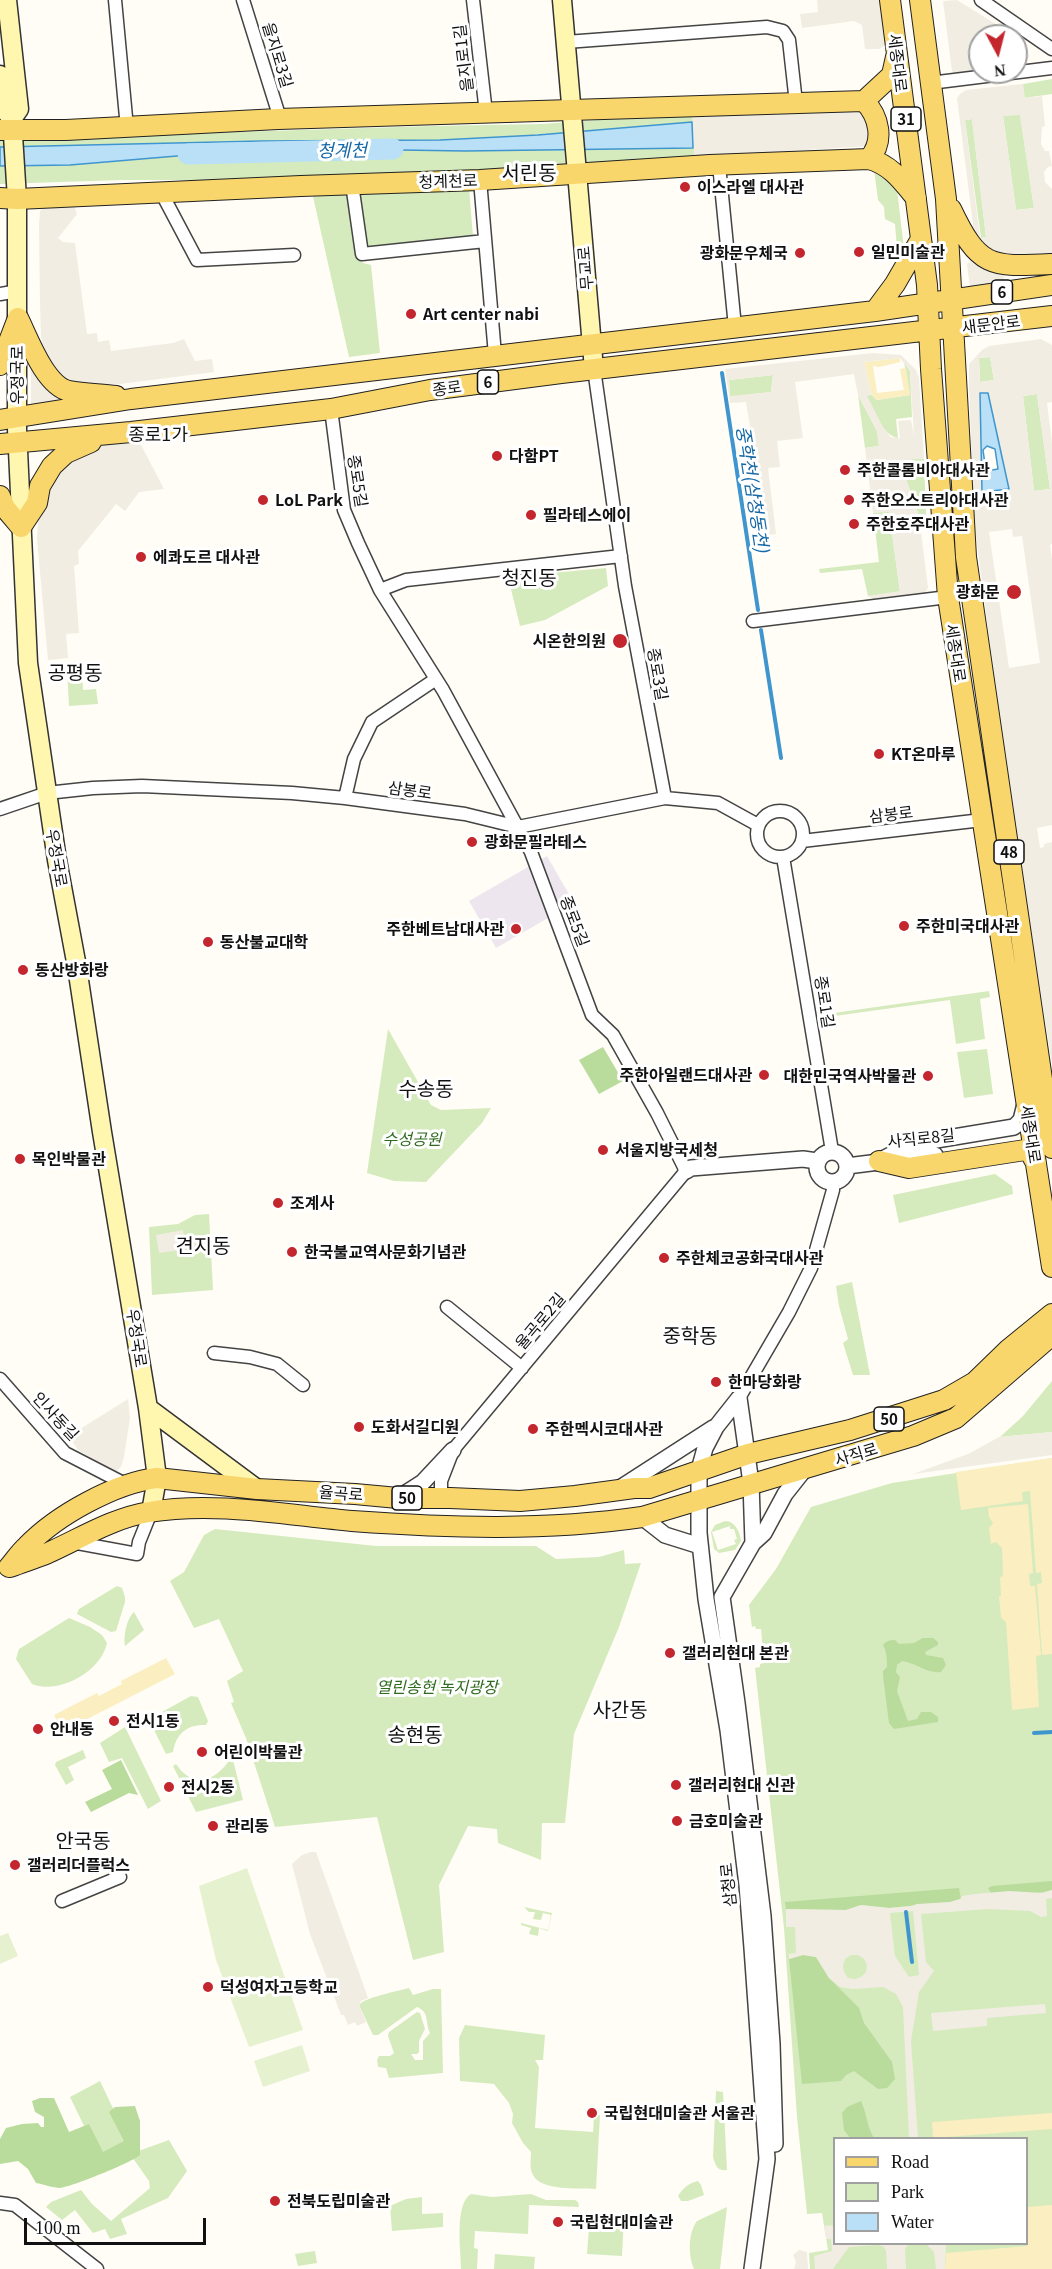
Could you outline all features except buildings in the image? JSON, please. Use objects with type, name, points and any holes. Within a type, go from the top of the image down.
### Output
[{"type":"main road","points":[[7,0],[19,109],[9,129]]},
{"type":"main road","points":[[562,0],[572,117]]},
{"type":"main road","name":"세종대로","points":[[890,0],[929,303],[930,369],[948,597],[1052,1267]]},
{"type":"main road","name":"세종대로","points":[[920,0],[946,199],[966,556],[1052,1148]]},
{"type":"main road","points":[[9,129],[127,128],[278,119],[486,113],[572,117],[864,101],[892,75],[895,70],[897,53]]},
{"type":"main road","points":[[0,75],[9,129]]},
{"type":"main road","points":[[864,101],[873,112],[879,128],[877,146],[870,159],[881,162],[893,171],[916,198]]},
{"type":"main road","name":"무교로","points":[[572,117],[594,369]]},
{"type":"main road","name":"우정국로","points":[[9,129],[12,194],[9,293],[18,318],[8,418],[9,443],[21,527],[28,663],[47,793],[148,1408],[157,1478],[151,1512]]},
{"type":"main road","name":"청계천로","points":[[12,194],[161,192],[480,180],[576,171],[870,159]]},
{"type":"main road","points":[[921,239],[928,254],[938,258],[943,254],[947,242],[946,199]]},
{"type":"main road","points":[[946,199],[963,236],[972,249],[984,258],[1003,265],[1052,264]]},
{"type":"main road","points":[[875,311],[895,284],[921,239]]},
{"type":"main road","name":"새문안로","points":[[929,303],[1052,285]]},
{"type":"main road","name":"종로","points":[[8,418],[131,399],[929,303]]},
{"type":"main road","points":[[0,365],[18,318]]},
{"type":"main road","points":[[18,318],[42,367],[66,390],[131,399]]},
{"type":"main road","name":"새문안로","points":[[930,331],[1046,320]]},
{"type":"main road","name":"종로","points":[[9,443],[108,435],[331,409],[430,390],[930,331]]},
{"type":"main road","points":[[870,338],[898,341],[908,345],[920,353],[930,369]]},
{"type":"main road","points":[[0,496],[5,508],[21,527],[37,503],[40,486],[52,466],[66,453],[108,435]]},
{"type":"main road","points":[[879,1161],[909,1168],[1025,1150],[1030,1152],[1036,1163]]},
{"type":"main road","name":"사직로","points":[[699,1470],[748,1454],[850,1430],[944,1400],[975,1382],[1017,1342],[1052,1314]]},
{"type":"main road","name":"사직로","points":[[700,1499],[913,1436],[956,1418],[1052,1335]]},
{"type":"main road","points":[[148,1408],[257,1489]]},
{"type":"main road","name":"율곡로","points":[[5,1570],[27,1545],[72,1511],[142,1479],[157,1478],[257,1489],[398,1498],[520,1501],[649,1488],[699,1470]]},
{"type":"main road","name":"율곡로","points":[[5,1570],[124,1518],[151,1512],[207,1508],[355,1521],[504,1528],[599,1523],[642,1517],[700,1499]]},
{"type":"street","points":[[115,0],[127,128]]},
{"type":"street","name":"을지로3길","points":[[243,0],[278,112],[278,119]]},
{"type":"street","name":"을지로1길","points":[[473,0],[486,113]]},
{"type":"street","points":[[981,0],[1052,49]]},
{"type":"street","points":[[566,42],[767,27],[783,31],[789,40],[796,103]]},
{"type":"street","name":"세종대로","points":[[930,82],[1052,68]]},
{"type":"street","points":[[719,165],[735,327]]},
{"type":"street","points":[[480,180],[495,355]]},
{"type":"street","points":[[352,184],[362,254],[485,241]]},
{"type":"street","points":[[161,192],[197,260],[294,255]]},
{"type":"street","name":"종로3길","points":[[594,369],[621,556],[665,798]]},
{"type":"street","name":"종로5길","points":[[331,409],[344,510],[380,590],[436,679],[518,827],[531,852],[592,1015],[613,1035],[657,1113],[686,1172]]},
{"type":"street","points":[[380,590],[406,580],[621,556]]},
{"type":"street","points":[[753,621],[948,597]]},
{"type":"street","points":[[345,798],[354,759],[372,722],[436,679]]},
{"type":"street","name":"삼봉로","points":[[0,809],[47,793],[142,786],[292,792],[465,814],[518,827],[665,798],[718,803],[758,825]]},
{"type":"street","points":[[771,813],[792,814],[802,826],[802,841],[798,850],[783,858],[773,856],[760,847],[757,840],[758,825],[771,813]]},
{"type":"street","name":"삼봉로","points":[[802,841],[982,820]]},
{"type":"street","name":"종로1길","points":[[783,858],[832,1151]]},
{"type":"street","points":[[879,1161],[912,1144],[1014,1127],[1025,1112],[1026,1098]]},
{"type":"street","name":"사직로8길","points":[[847,1166],[998,1149]]},
{"type":"street","points":[[832,1151],[840,1154],[847,1166],[842,1179],[833,1182],[821,1178],[817,1163],[823,1154],[832,1151]]},
{"type":"street","points":[[686,1172],[693,1174],[817,1163]]},
{"type":"street","name":"율곡로2길","points":[[450,1498],[441,1491],[441,1481],[453,1450],[686,1172]]},
{"type":"street","points":[[616,1490],[716,1426],[739,1398],[789,1312],[811,1268],[833,1190],[833,1182]]},
{"type":"street","points":[[447,1307],[522,1368]]},
{"type":"street","points":[[214,1353],[250,1357],[277,1364],[303,1385]]},
{"type":"street","name":"인사동길","points":[[0,1379],[65,1453],[127,1485]]},
{"type":"street","points":[[739,1398],[751,1483],[753,1543]]},
{"type":"street","name":"삼청로","points":[[716,1426],[705,1448],[699,1470],[700,1546],[706,1599],[728,1730],[747,1885],[757,2012],[767,2159],[752,2269]]},
{"type":"street","points":[[398,1498],[423,1482],[453,1450]]},
{"type":"street","name":"삼청로","points":[[760,2269],[774,2166],[775,2115],[772,2044],[763,1916],[722,1598],[753,1543],[764,1533],[785,1494],[804,1470]]},
{"type":"street","points":[[71,1541],[137,1554],[139,1542],[151,1512]]},
{"type":"street","points":[[642,1517],[665,1535],[700,1546]]},
{"type":"street","points":[[62,1901],[120,1877]]},
{"type":"street","points":[[0,2203],[15,2205],[97,2269]]},
{"type":"shaded area","points":[[817,0],[882,0],[889,43],[879,49],[865,49],[862,25],[854,21],[802,28],[800,14],[818,12]]},
{"type":"shaded area","points":[[957,0],[996,24],[968,24],[968,72],[956,74],[952,71],[943,1]]},
{"type":"shaded area","points":[[1023,84],[1025,98],[1042,96],[1045,126],[1042,127],[1041,144],[1045,151],[1049,151],[1052,166],[1044,172],[1045,182],[1052,189],[1052,256],[998,257],[975,240],[957,98],[966,90]],"holes":[[[1020,115],[1034,208],[1016,210],[1003,116]],[[972,119],[986,237],[980,237],[965,120]]]},
{"type":"shaded area","points":[[855,106],[870,113],[869,146],[694,157],[692,114]]},
{"type":"shaded area","points":[[47,205],[74,205],[77,214],[58,238],[63,242],[75,243],[87,334],[97,333],[98,342],[109,340],[111,351],[173,343],[184,339],[195,361],[212,359],[214,372],[120,384],[83,386],[64,379],[48,364],[41,337],[39,225],[40,211]]},
{"type":"shaded area","points":[[970,262],[992,271],[1003,271],[1005,286],[970,288],[967,264]]},
{"type":"shaded area","points":[[1041,339],[1052,345],[1052,402],[1047,403],[1052,443],[1052,544],[1050,545],[1052,560],[1052,825],[1037,828],[1040,848],[1052,842],[1052,1065],[1009,789],[974,521],[969,364],[989,346]],"holes":[[[990,357],[994,380],[980,382],[979,358]],[[1037,394],[1050,489],[1034,491],[1023,396]],[[987,446],[995,449],[998,469],[986,471],[983,450]],[[1012,529],[1013,537],[1022,536],[1040,663],[1009,668],[989,532]]]},
{"type":"shaded area","points":[[873,353],[901,355],[916,370],[919,378],[924,459],[912,459],[902,468],[919,516],[928,588],[924,595],[876,601],[868,596],[900,591],[889,512],[873,513],[865,448],[879,446],[877,431],[858,395],[854,374],[795,382],[803,438],[777,441],[780,467],[768,468],[776,534],[768,535],[746,402],[730,403],[725,369]],"holes":[[[900,358],[910,371],[914,436],[911,420],[898,421],[900,438],[898,438],[891,437],[884,429],[867,396],[872,395],[864,362]],[[773,375],[771,392],[730,396],[729,380]]]},
{"type":"shaded area","points":[[31,357],[83,399],[31,405]]},
{"type":"shaded area","points":[[139,441],[164,489],[139,492],[125,511],[116,504],[78,551],[79,564],[74,566],[79,633],[66,634],[68,658],[48,660],[37,539],[39,510],[48,485],[69,459],[95,446]]},
{"type":"shaded area","points":[[547,856],[574,903],[496,948],[469,901]]},
{"type":"shaded area","points":[[183,1230],[186,1249],[159,1253],[156,1235]]},
{"type":"shaded area","points":[[128,1399],[130,1418],[124,1457],[121,1467],[115,1472],[78,1450],[69,1436]]},
{"type":"shaded area","points":[[1052,1432],[1052,1455],[913,1474],[968,1454],[999,1437]]},
{"type":"shaded area","points":[[316,1852],[368,1998],[361,2001],[359,2005],[366,2022],[357,2026],[355,2022],[348,2025],[344,2015],[341,2015],[310,1934],[292,1864],[302,1855]]},
{"type":"shaded area","points":[[1052,1890],[1052,1898],[1046,1899],[1047,1916],[1041,1917],[1030,1911],[988,1909],[921,1914],[926,1962],[934,1971],[919,1992],[911,2041],[918,2137],[909,2137],[903,2007],[896,1994],[883,1987],[852,1989],[840,1987],[829,1978],[816,1957],[803,1955],[789,1959],[789,1954],[796,1953],[795,1927],[786,1927],[786,1909],[846,1910],[861,1905],[889,1908],[950,1902],[962,1896],[1009,1891],[1042,1893]],"holes":[[[913,1911],[919,1975],[909,1977],[895,1956],[890,1913]],[[851,1955],[858,1955],[867,1965],[866,1972],[861,1977],[848,1978],[843,1966],[845,1959]]]},
{"type":"shaded area","points":[[1045,2004],[1046,2013],[987,2018],[987,2026],[933,2031],[931,2013]]},
{"type":"shaded area","points":[[833,2225],[833,2245],[879,2245],[849,2247],[833,2269],[815,2269],[814,2256],[832,2251],[831,2239],[826,2239],[824,2226]]},
{"type":"shaded area","points":[[879,2245],[908,2245],[905,2248],[906,2269],[887,2269],[884,2247]]},
{"type":"shaded area","points":[[927,2245],[946,2245],[945,2269],[936,2269],[934,2252]]},
{"type":"shaded area","points":[[799,2250],[807,2252],[808,2269],[794,2269],[796,2262],[793,2255]]},
{"type":"green space","points":[[1052,79],[1052,94],[1024,98],[1023,84]]},
{"type":"green space","points":[[731,111],[707,156],[442,174],[260,180],[122,180],[0,184],[0,139],[542,124]]},
{"type":"green space","points":[[1020,114],[1034,208],[1016,210],[1003,116]]},
{"type":"green space","points":[[972,119],[986,237],[981,238],[965,120]]},
{"type":"green space","points":[[874,169],[896,181],[905,257],[902,262],[896,263],[890,257],[889,249],[897,248],[895,224],[885,219],[884,207],[878,200]]},
{"type":"green space","points":[[469,188],[473,237],[366,249],[359,192]]},
{"type":"green space","points":[[348,191],[358,257],[363,263],[371,265],[380,353],[349,357],[312,192]]},
{"type":"green space","points":[[990,357],[994,380],[980,382],[979,358]]},
{"type":"green space","points":[[904,362],[910,371],[912,417],[896,419],[898,438],[892,436],[883,427],[866,395],[872,395],[877,400],[910,395]]},
{"type":"green space","points":[[773,375],[771,392],[730,397],[729,380]]},
{"type":"green space","points":[[1037,394],[1050,489],[1034,491],[1023,396]]},
{"type":"green space","points":[[858,395],[877,431],[879,446],[865,448]]},
{"type":"green space","points":[[912,459],[924,459],[926,515],[919,516],[902,468]]},
{"type":"green space","points":[[889,511],[900,592],[868,596],[862,569],[820,573],[819,569],[879,562],[873,513]]},
{"type":"green space","points":[[606,568],[608,586],[545,620],[520,626],[508,577]]},
{"type":"green space","points":[[67,668],[82,668],[83,690],[96,689],[98,704],[69,706]]},
{"type":"green space","points":[[989,991],[990,997],[980,999],[985,1039],[956,1044],[950,1000],[820,1018],[820,1015]]},
{"type":"green space","name":"수성공원","points":[[388,1029],[431,1105],[441,1110],[491,1108],[482,1123],[426,1182],[394,1181],[367,1173]]},
{"type":"green space","points":[[603,1047],[623,1081],[599,1094],[579,1060]]},
{"type":"green space","points":[[987,1049],[993,1094],[964,1098],[957,1052]]},
{"type":"green space","points":[[995,1174],[1012,1186],[1013,1194],[899,1223],[893,1195]]},
{"type":"green space","points":[[209,1214],[213,1290],[152,1295],[149,1227],[178,1224],[195,1215]]},
{"type":"green space","points":[[852,1282],[870,1375],[853,1375],[843,1343],[848,1339],[836,1286]]},
{"type":"green space","points":[[1052,1381],[1052,1432],[1000,1437],[1023,1416]]},
{"type":"green space","points":[[1052,1458],[1052,2269],[810,2269],[809,2253],[828,2250],[822,2213],[807,2214],[797,2117],[784,1928],[755,1668],[764,1663],[761,1629],[752,1627],[749,1605],[776,1569],[811,1507],[892,1483]]},
{"type":"green space","points":[[729,1521],[736,1528],[741,1541],[735,1550],[719,1553],[714,1549],[711,1532],[715,1525]],"holes":[[[730,1526],[730,1529],[734,1529],[736,1544],[718,1550],[712,1532]]]},
{"type":"green space","name":"열린송현 녹지광장","points":[[215,1529],[376,1546],[536,1546],[556,1559],[599,1557],[624,1550],[625,1564],[641,1563],[619,1627],[574,1734],[565,1823],[542,1823],[541,1860],[498,1843],[497,1829],[468,1826],[439,1885],[444,1952],[413,1960],[377,1817],[275,1827],[246,1738],[231,1703],[234,1702],[227,1681],[243,1671],[219,1619],[194,1628],[170,1581],[184,1572],[204,1535]]},
{"type":"green space","points":[[117,1586],[122,1588],[125,1602],[116,1631],[111,1632],[77,1614],[79,1609]]},
{"type":"green space","points":[[134,1612],[144,1630],[125,1646],[126,1628]]},
{"type":"green space","points":[[69,1618],[102,1635],[107,1643],[103,1654],[87,1672],[66,1684],[42,1687],[32,1684],[16,1659],[19,1649]]},
{"type":"green space","points":[[923,1638],[933,1638],[938,1642],[938,1645],[925,1652],[926,1655],[943,1658],[946,1665],[941,1672],[936,1672],[902,1661],[897,1665],[896,1672],[900,1677],[897,1691],[908,1721],[917,1719],[921,1712],[931,1712],[938,1717],[938,1722],[894,1729],[889,1723],[883,1676],[883,1671],[887,1667],[887,1659],[883,1645],[893,1640],[899,1644],[914,1643]]},
{"type":"green space","points":[[191,1696],[198,1697],[208,1721],[206,1725],[193,1726],[184,1731],[177,1740],[173,1752],[166,1754],[150,1722],[153,1717]]},
{"type":"green space","points":[[125,1727],[161,1801],[148,1809],[122,1758],[109,1762],[100,1743]]},
{"type":"green space","points":[[83,1750],[86,1758],[68,1767],[74,1780],[66,1785],[55,1765],[56,1762]]},
{"type":"green space","points":[[232,1756],[243,1800],[196,1812],[173,1766],[176,1764],[190,1778],[206,1779],[220,1771]]},
{"type":"green space","points":[[121,1760],[138,1795],[129,1793],[91,1812],[85,1802],[112,1789],[102,1770]]},
{"type":"green space","points":[[247,1868],[303,2030],[249,2047],[216,1960],[199,1886]]},
{"type":"green space","points":[[1052,1881],[1052,1890],[1037,1893],[991,1893],[988,1888],[992,1886]]},
{"type":"green space","points":[[959,1888],[961,1899],[889,1908],[861,1905],[846,1910],[786,1909],[785,1902]]},
{"type":"green space","points":[[524,1907],[552,1913],[548,1931],[539,1928],[538,1936],[529,1934],[531,1928],[521,1923],[548,1930],[551,1915],[543,1913],[541,1920],[533,1919],[535,1912],[529,1912]]},
{"type":"green space","points":[[8,1933],[18,1956],[0,1964],[0,1936]]},
{"type":"green space","points":[[803,1955],[816,1957],[829,1978],[859,2008],[864,2023],[892,2062],[895,2079],[887,2088],[878,2089],[854,2071],[841,2081],[802,2084],[789,1959]]},
{"type":"green space","points":[[409,1988],[413,1995],[441,1989],[443,2073],[389,2078],[386,2068],[378,2067],[377,2060],[379,2056],[390,2056],[394,2053],[388,2036],[389,2032],[417,2012],[420,2013],[425,2029],[419,2041],[419,2052],[411,2054],[415,2060],[423,2060],[423,2041],[430,2033],[426,2015],[417,2007],[378,2035],[373,2035],[359,2005],[374,1997]]},
{"type":"green space","points":[[465,2025],[545,2035],[543,2060],[535,2060],[539,2067],[535,2128],[593,2132],[594,2115],[600,2115],[596,2189],[552,2186],[537,2180],[533,2175],[531,2152],[512,2123],[513,2114],[509,2103],[494,2084],[460,2081],[459,2038]]},
{"type":"green space","points":[[302,2045],[310,2071],[263,2087],[254,2061]]},
{"type":"green space","points":[[100,2081],[129,2142],[100,2159],[70,2097]]},
{"type":"green space","points":[[716,2091],[723,2092],[727,2170],[717,2167],[713,2157]]},
{"type":"green space","points":[[40,2098],[54,2098],[69,2132],[89,2124],[103,2152],[124,2141],[109,2112],[115,2107],[135,2106],[140,2121],[140,2155],[101,2174],[60,2188],[36,2183],[28,2169],[18,2161],[0,2164],[0,2139],[6,2128],[38,2123],[44,2127],[44,2117],[35,2112],[32,2101]]},
{"type":"green space","points":[[861,2101],[874,2137],[849,2137],[844,2130],[842,2113],[847,2107]]},
{"type":"green space","points":[[169,2140],[187,2171],[168,2198],[121,2219],[127,2234],[110,2239],[105,2229],[93,2233],[75,2210],[62,2220],[46,2207],[51,2202],[81,2190],[92,2204],[111,2221],[150,2188],[149,2181],[132,2157],[133,2153]]},
{"type":"green space","points":[[698,2181],[704,2195],[681,2201],[678,2196],[682,2191]]},
{"type":"green space","points":[[471,2194],[492,2197],[531,2194],[546,2200],[575,2200],[579,2207],[529,2205],[528,2234],[475,2231],[474,2248],[478,2249],[477,2269],[461,2269],[460,2217],[462,2207]]},
{"type":"green space","points":[[422,2197],[422,2214],[443,2213],[443,2227],[392,2231],[390,2206],[406,2199]]},
{"type":"green space","points":[[727,2207],[720,2269],[694,2269],[690,2244],[694,2226],[697,2221]]},
{"type":"green space","points":[[590,2214],[624,2216],[622,2256],[587,2254]]},
{"type":"green space","points":[[315,2251],[317,2263],[298,2266],[295,2254]]},
{"type":"green space","points":[[495,2254],[535,2257],[534,2269],[494,2269]]},
{"type":"sand","points":[[900,358],[900,362],[879,367],[873,366],[877,393],[904,390],[900,369],[906,368],[910,395],[877,400],[872,395],[864,362]]},
{"type":"sand","points":[[1052,1458],[1052,1654],[1042,1655],[1037,1584],[1042,1583],[1041,1572],[1036,1573],[1030,1491],[1022,1492],[1023,1501],[961,1510],[956,1472]]},
{"type":"sand","points":[[1028,1504],[1033,1573],[1029,1574],[1030,1586],[1035,1586],[1041,1655],[1036,1656],[1039,1707],[1012,1710],[1006,1622],[1001,1618],[999,1596],[1001,1596],[1000,1577],[1003,1576],[1002,1548],[996,1542],[991,1544],[989,1528],[993,1523],[989,1517],[988,1508]]},
{"type":"sand","points":[[166,1658],[175,1674],[62,1732],[54,1715],[97,1693],[99,1696],[122,1684],[121,1681]]},
{"type":"sand","points":[[1052,2113],[1052,2129],[946,2137],[933,2137],[932,2122]]},
{"type":"sand","points":[[1052,2205],[1052,2269],[945,2269],[946,2253],[1027,2246],[1028,2207]]},
{"type":"water","name":"청계천","points":[[692,122],[693,148],[465,151],[272,148],[70,165],[0,166],[0,147],[262,141],[440,140],[538,135]]},
{"type":"water","points":[[980,393],[988,393],[1009,489],[982,492]],"holes":[[[987,446],[995,449],[998,469],[986,471],[983,450]]]},
{"type":"waterway","name":"청계천","points":[[188,154],[393,149]]},
{"type":"waterway","name":"중학천(삼청동천)","points":[[722,373],[758,610]]},
{"type":"waterway","name":"중학천(삼청동천)","points":[[761,630],[781,758]]},
{"type":"waterway","points":[[1034,1733],[1052,1732]]},
{"type":"waterway","points":[[906,1912],[912,1962]]},
{"type":"place","name":"이스라엘 대사관","points":[[685,187]]},
{"type":"place","name":"일민미술관","points":[[859,252]]},
{"type":"place","name":"광화문우체국","points":[[800,253]]},
{"type":"place","name":"Art center nabi","points":[[411,314]]},
{"type":"place","name":"다함PT","points":[[497,456]]},
{"type":"place","name":"주한콜롬비아대사관","points":[[845,470]]},
{"type":"place","name":"LoL Park","points":[[263,500]]},
{"type":"place","name":"주한오스트리아대사관","points":[[849,500]]},
{"type":"place","name":"필라테스에이","points":[[531,515]]},
{"type":"place","name":"주한호주대사관","points":[[854,524]]},
{"type":"place","name":"에콰도르 대사관","points":[[141,557]]},
{"type":"place","name":"광화문","points":[[1014,592]]},
{"type":"place","name":"시온한의원","points":[[620,641]]},
{"type":"place","name":"KT온마루","points":[[879,754]]},
{"type":"place","name":"광화문필라테스","points":[[472,842]]},
{"type":"place","name":"주한미국대사관","points":[[904,926]]},
{"type":"place","name":"주한베트남대사관","points":[[516,929]]},
{"type":"place","name":"동산불교대학","points":[[208,942]]},
{"type":"place","name":"동산방화랑","points":[[23,970]]},
{"type":"place","name":"주한아일랜드대사관","points":[[764,1075]]},
{"type":"place","name":"대한민국역사박물관","points":[[928,1076]]},
{"type":"place","name":"서울지방국세청","points":[[603,1150]]},
{"type":"place","name":"목인박물관","points":[[20,1159]]},
{"type":"place","name":"조계사","points":[[278,1203]]},
{"type":"place","name":"한국불교역사문화기념관","points":[[292,1252]]},
{"type":"place","name":"주한체코공화국대사관","points":[[664,1258]]},
{"type":"place","name":"한마당화랑","points":[[716,1382]]},
{"type":"place","name":"도화서길디원","points":[[359,1427]]},
{"type":"place","name":"주한멕시코대사관","points":[[533,1429]]},
{"type":"place","name":"갤러리현대 본관","points":[[670,1653]]},
{"type":"place","name":"전시1동","points":[[114,1721]]},
{"type":"place","name":"안내동","points":[[38,1729]]},
{"type":"place","name":"어린이박물관","points":[[202,1752]]},
{"type":"place","name":"갤러리현대 신관","points":[[676,1785]]},
{"type":"place","name":"전시2동","points":[[169,1787]]},
{"type":"place","name":"금호미술관","points":[[677,1821]]},
{"type":"place","name":"관리동","points":[[213,1826]]},
{"type":"place","name":"갤러리더플럭스","points":[[15,1865]]},
{"type":"place","name":"덕성여자고등학교","points":[[208,1987]]},
{"type":"place","name":"국립현대미술관 서울관","points":[[592,2113]]},
{"type":"place","name":"전북도립미술관","points":[[275,2201]]},
{"type":"place","name":"국립현대미술관","points":[[558,2222]]},
{"type":"district","name":"서린동","points":[[529,172]]},
{"type":"district","name":"종로1가","points":[[158,434]]},
{"type":"district","name":"청진동","points":[[529,577]]},
{"type":"district","name":"공평동","points":[[75,672]]},
{"type":"district","name":"수송동","points":[[426,1088]]},
{"type":"district","name":"견지동","points":[[203,1245]]},
{"type":"district","name":"중학동","points":[[690,1335]]},
{"type":"district","name":"사간동","points":[[620,1709]]},
{"type":"district","name":"송현동","points":[[415,1734]]},
{"type":"district","name":"안국동","points":[[83,1840]]}]
